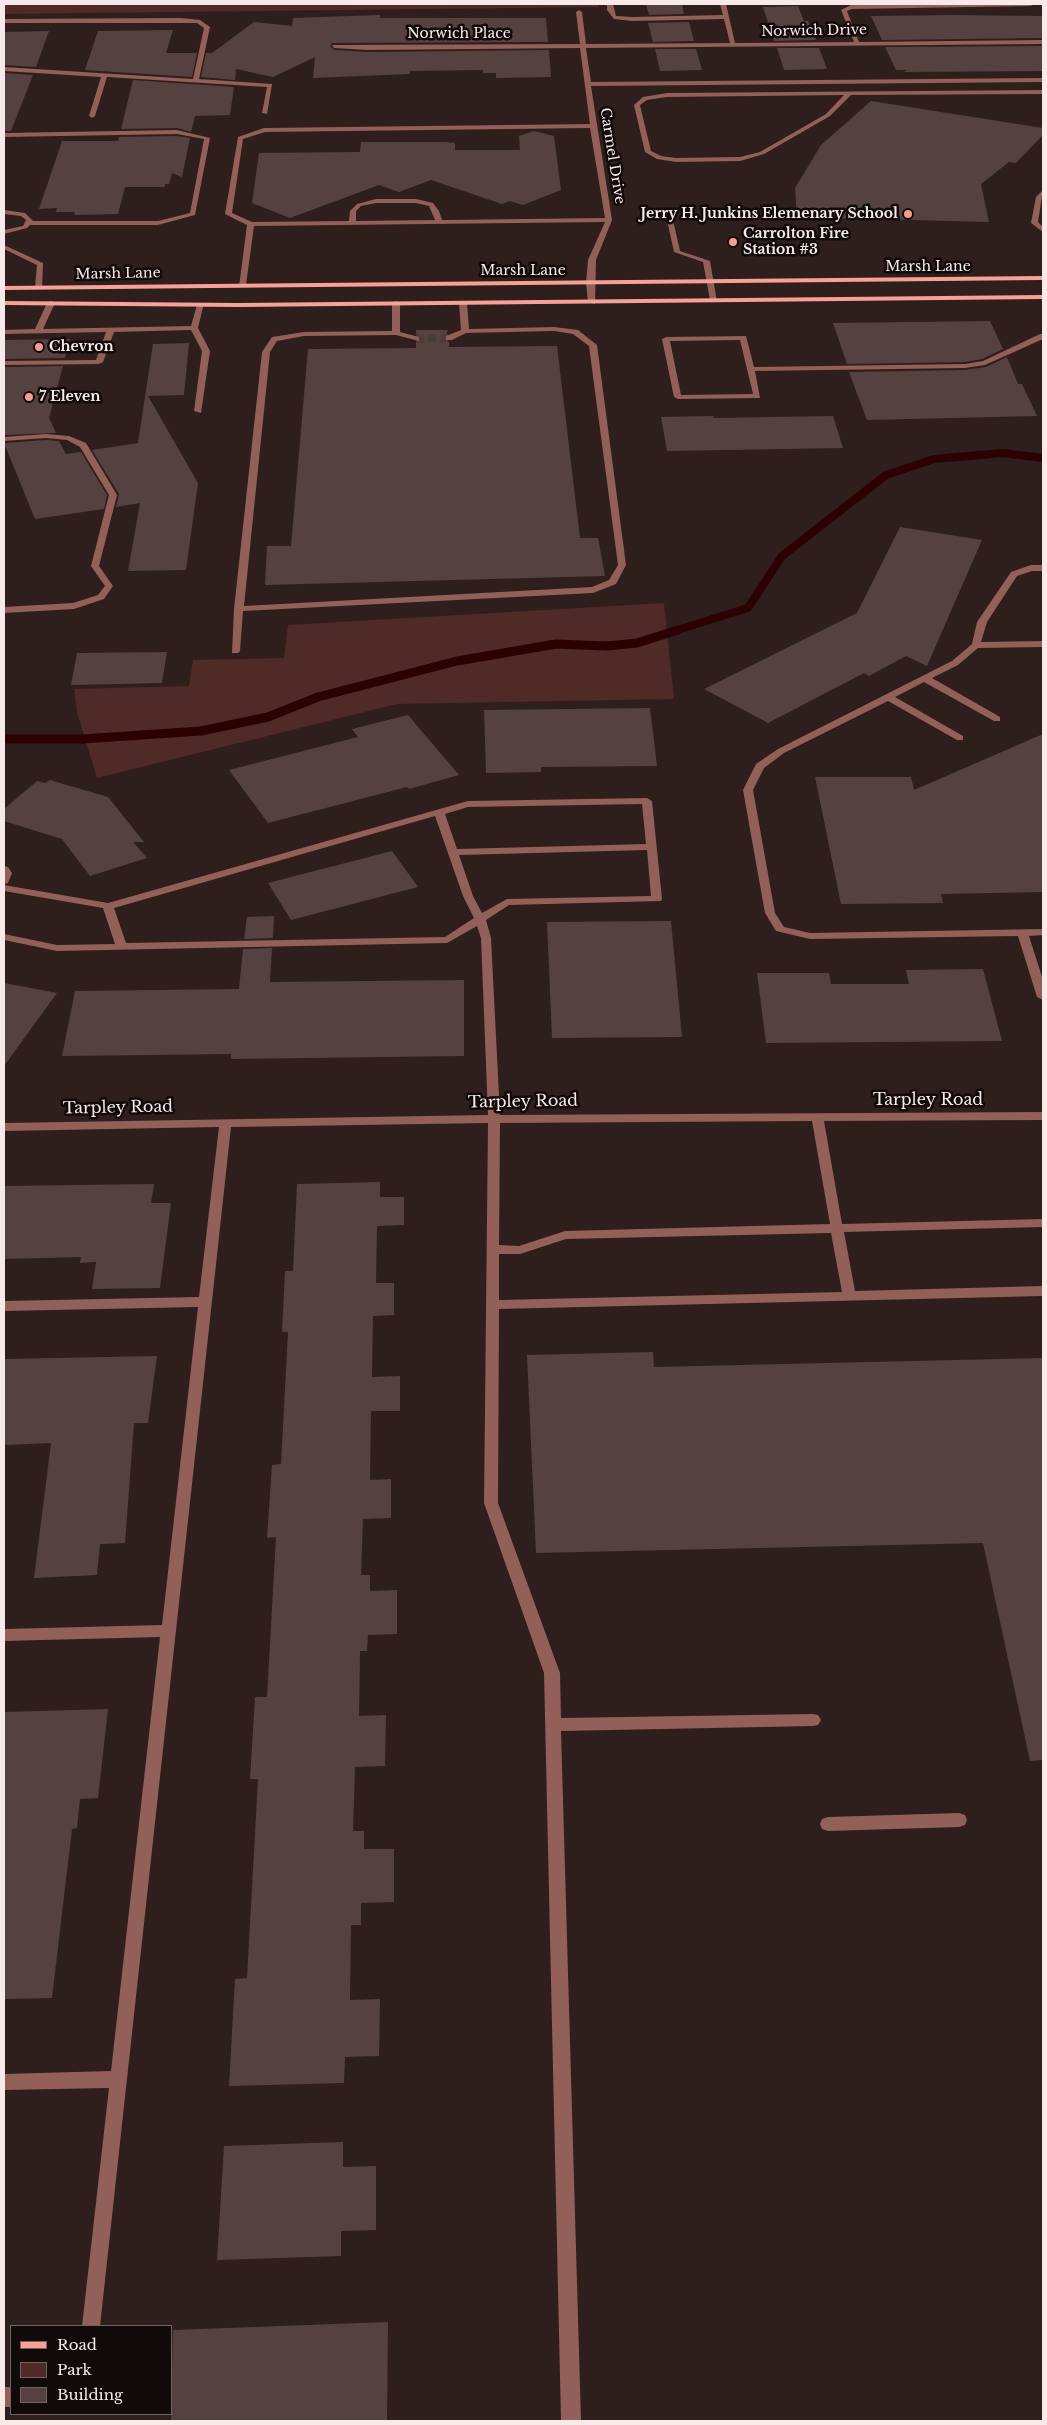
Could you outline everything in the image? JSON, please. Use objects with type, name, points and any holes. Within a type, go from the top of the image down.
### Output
[{"type":"main road","name":"Marsh Lane","points":[[4,288],[1043,278]]},
{"type":"main road","name":"Marsh Lane","points":[[4,303],[396,304],[1043,297]]},
{"type":"street","points":[[610,4],[610,10],[614,17],[632,19],[726,17]]},
{"type":"street","points":[[722,4],[734,45]]},
{"type":"street","points":[[857,43],[844,10],[851,7],[1031,4]]},
{"type":"street","name":"Carmel Drive","points":[[579,12],[593,126],[609,220],[592,260],[590,283],[592,302]]},
{"type":"street","points":[[4,21],[198,21],[206,27],[196,80]]},
{"type":"street","name":"Norwich Drive","points":[[584,46],[1043,42]]},
{"type":"street","name":"Norwich Place","points":[[334,46],[366,48],[584,46]]},
{"type":"street","points":[[4,69],[270,85],[265,113]]},
{"type":"street","points":[[92,116],[105,75]]},
{"type":"street","points":[[589,84],[1043,80]]},
{"type":"street","points":[[849,94],[828,115],[762,153],[740,159],[676,160],[648,152],[637,105],[645,98],[667,95],[1043,92]]},
{"type":"street","points":[[593,126],[264,130],[240,138],[228,214],[251,224],[609,220]]},
{"type":"street","points":[[4,135],[177,132],[207,138],[193,214],[158,223],[29,223],[18,230],[4,232]]},
{"type":"street","points":[[1043,192],[1039,197],[1034,223],[1043,230]]},
{"type":"street","points":[[352,223],[353,211],[360,205],[376,201],[416,201],[431,204],[436,211],[439,222]]},
{"type":"street","points":[[4,212],[23,214],[30,220],[29,223]]},
{"type":"street","points":[[670,220],[677,252],[706,261],[714,300]]},
{"type":"street","points":[[242,285],[251,224]]},
{"type":"street","points":[[4,247],[41,264],[39,287]]},
{"type":"street","points":[[38,331],[51,303]]},
{"type":"street","points":[[464,303],[465,331]]},
{"type":"street","points":[[198,411],[206,351],[194,328],[201,304]]},
{"type":"street","points":[[396,304],[396,333]]},
{"type":"street","points":[[4,332],[194,328]]},
{"type":"street","points":[[239,609],[593,590],[613,582],[622,565],[593,345],[575,332],[554,329],[465,331],[449,338]]},
{"type":"street","points":[[4,363],[99,362],[111,330]]},
{"type":"street","points":[[235,651],[266,352],[275,339],[304,334],[396,333],[416,339]]},
{"type":"street","points":[[750,369],[965,366],[985,363],[1043,336]]},
{"type":"street","points":[[742,338],[750,369],[757,396],[678,397],[666,339],[742,338]]},
{"type":"street","points":[[4,439],[46,436],[69,438],[83,444],[113,495],[95,566],[109,586],[101,597],[74,606],[4,610]]},
{"type":"street","points":[[1043,568],[1031,568],[1014,574],[982,622],[976,645],[955,663],[781,750],[760,766],[748,790],[770,913],[780,929],[810,936],[1043,932]]},
{"type":"street","points":[[976,645],[1043,644]]},
{"type":"street","points":[[924,678],[997,719]]},
{"type":"street","points":[[888,697],[960,738]]},
{"type":"street","points":[[4,888],[108,906],[468,804],[647,801],[657,899],[507,902],[447,940],[57,948],[4,937]]},
{"type":"street","points":[[439,812],[468,896],[480,919],[486,938],[494,1119],[491,1502],[552,1673],[571,2421]]},
{"type":"street","points":[[453,852],[651,847]]},
{"type":"street","points":[[4,869],[7,873],[4,881]]},
{"type":"street","points":[[108,906],[122,947]]},
{"type":"street","points":[[1022,932],[1043,997]]},
{"type":"street","points":[[817,1116],[849,1296]]},
{"type":"street","name":"Tarpley Road","points":[[4,1127],[494,1119],[1043,1116]]},
{"type":"street","points":[[91,2325],[225,1123]]},
{"type":"street","points":[[493,1249],[520,1250],[566,1235],[1043,1223]]},
{"type":"street","points":[[493,1305],[1043,1291]]},
{"type":"street","points":[[4,1306],[205,1302]]},
{"type":"street","points":[[4,1635],[168,1631]]},
{"type":"street","points":[[553,1725],[812,1720]]},
{"type":"street","points":[[828,1824],[959,1820]]},
{"type":"street","points":[[4,2082],[118,2079]]},
{"type":"green space","points":[[4,4],[599,4],[599,7],[4,14]]},
{"type":"green space","points":[[664,603],[674,699],[397,704],[97,778],[77,712],[74,689],[189,686],[193,660],[284,658],[288,625]]},
{"type":"building","points":[[646,4],[682,4],[684,14],[649,15]]},
{"type":"building","points":[[798,6],[804,21],[808,21],[816,40],[774,41],[763,7]]},
{"type":"building","points":[[380,15],[380,18],[546,18],[548,42],[332,43],[330,46],[334,50],[367,52],[549,50],[551,77],[496,78],[496,73],[483,73],[483,70],[410,71],[410,74],[313,78],[315,57],[273,77],[236,69],[235,80],[201,77],[206,53],[212,53],[254,22],[292,26],[293,18]]},
{"type":"building","points":[[871,16],[1043,16],[1043,38],[882,40]]},
{"type":"building","points":[[689,22],[694,41],[653,42],[648,23]]},
{"type":"building","points":[[173,30],[166,53],[197,53],[192,77],[85,70],[98,31]]},
{"type":"building","points":[[49,31],[36,67],[4,65],[4,32]]},
{"type":"building","points":[[1043,46],[1043,71],[904,72],[907,70],[896,70],[885,47]]},
{"type":"building","points":[[777,48],[819,48],[827,69],[784,70]]},
{"type":"building","points":[[655,49],[696,49],[702,70],[660,71]]},
{"type":"building","points":[[4,73],[33,75],[11,131],[4,131]]},
{"type":"building","points":[[133,80],[234,87],[230,115],[195,116],[191,132],[177,128],[121,129]]},
{"type":"building","points":[[871,101],[1043,128],[1043,135],[1016,163],[1009,162],[981,184],[989,222],[797,217],[795,188],[821,145]]},
{"type":"building","points":[[534,131],[554,136],[561,190],[523,205],[510,201],[502,204],[431,180],[399,192],[379,185],[290,218],[252,203],[259,153],[360,152],[361,142],[445,142],[455,143],[455,150],[520,150],[519,136]]},
{"type":"building","points":[[177,136],[190,138],[182,177],[172,173],[169,184],[165,184],[165,187],[125,187],[118,214],[74,215],[75,212],[56,212],[57,208],[39,209],[62,141],[118,141],[119,137]]},
{"type":"building","points":[[990,321],[1003,349],[982,359],[965,362],[847,364],[833,323]]},
{"type":"building","points":[[416,330],[448,330],[444,340],[449,342],[449,347],[557,346],[580,538],[598,538],[605,576],[265,585],[267,546],[291,546],[308,349],[416,348],[416,342],[420,342],[421,337],[416,334]]},
{"type":"building","name":"Chevron","points":[[70,339],[65,358],[4,359],[4,340]]},
{"type":"building","points":[[189,343],[184,395],[148,396],[198,483],[186,570],[128,571],[140,503],[116,507],[119,494],[92,450],[138,443],[153,344]]},
{"type":"building","points":[[1007,357],[1018,384],[1022,384],[1037,416],[867,420],[849,372],[965,370],[986,367]]},
{"type":"building","points":[[63,366],[49,418],[56,433],[4,435],[4,367]]},
{"type":"building","points":[[713,416],[714,418],[833,416],[843,448],[667,451],[661,417]]},
{"type":"building","points":[[59,441],[66,454],[81,452],[107,495],[104,509],[35,519],[4,443]]},
{"type":"building","points":[[900,527],[982,540],[927,666],[906,656],[869,676],[864,673],[768,723],[704,689],[857,613]]},
{"type":"building","points":[[167,652],[162,683],[71,685],[77,653]]},
{"type":"building","points":[[650,708],[657,766],[541,767],[541,772],[486,773],[484,710]]},
{"type":"building","points":[[408,715],[459,775],[268,823],[229,770],[358,737],[352,729]]},
{"type":"building","points":[[1043,734],[1043,892],[941,894],[943,903],[841,904],[815,777],[911,777],[914,790]]},
{"type":"building","points":[[50,780],[108,797],[144,842],[133,842],[147,858],[90,876],[62,839],[4,821],[4,809],[37,781],[45,783]]},
{"type":"building","points":[[392,851],[418,887],[291,920],[268,883]]},
{"type":"building","points":[[274,916],[273,938],[244,939],[247,917]]},
{"type":"building","points":[[671,921],[682,1037],[552,1038],[547,922]]},
{"type":"building","points":[[272,948],[270,982],[464,980],[464,1056],[231,1059],[231,1054],[62,1056],[75,991],[239,989],[243,949]]},
{"type":"building","points":[[983,969],[1002,1041],[766,1043],[757,973],[829,973],[831,984],[909,984],[906,970]]},
{"type":"building","points":[[4,983],[57,993],[4,1066]]},
{"type":"building","points":[[380,1182],[380,1197],[404,1197],[404,1225],[377,1226],[376,1283],[394,1283],[394,1315],[373,1316],[372,1377],[400,1376],[400,1411],[371,1411],[370,1480],[391,1479],[391,1518],[363,1519],[361,1575],[370,1575],[370,1591],[397,1590],[397,1634],[368,1635],[367,1651],[360,1651],[359,1716],[386,1715],[385,1766],[355,1767],[353,1831],[364,1831],[364,1849],[394,1849],[394,1902],[361,1903],[361,1925],[351,1925],[350,2000],[380,1999],[379,2056],[345,2057],[344,2083],[229,2086],[235,1979],[247,1978],[258,1779],[250,1779],[255,1697],[267,1697],[276,1537],[267,1538],[272,1465],[281,1464],[288,1332],[282,1332],[285,1271],[293,1271],[297,1184]]},
{"type":"building","points":[[154,1184],[151,1203],[171,1203],[160,1288],[92,1289],[96,1262],[80,1263],[81,1257],[4,1259],[4,1186]]},
{"type":"building","points":[[653,1352],[654,1367],[1043,1358],[1043,1760],[1030,1761],[983,1543],[536,1553],[527,1355]]},
{"type":"building","points":[[157,1356],[148,1423],[134,1423],[125,1543],[100,1544],[97,1575],[34,1578],[51,1443],[4,1445],[4,1359]]},
{"type":"building","points":[[108,1709],[98,1798],[80,1799],[77,1828],[72,1829],[52,1998],[4,1999],[4,1712]]},
{"type":"building","points":[[343,2142],[343,2167],[376,2166],[376,2230],[341,2231],[341,2256],[217,2260],[224,2146]]},
{"type":"building","points":[[388,2322],[387,2421],[171,2421],[173,2330]]},
{"type":"waterway","points":[[674,631],[748,608],[782,556],[886,475],[934,459],[1003,453],[1043,458]]},
{"type":"waterway","points":[[4,739],[82,739],[201,731],[268,717],[318,697],[457,661],[556,644],[607,646],[637,643],[678,630]]},
{"type":"tunnel","points":[[416,339],[449,338]]},
{"type":"place","name":"Jerry H. Junkins Elemenary School","points":[[908,214]]},
{"type":"place","name":"Carrolton Fire Station #3","points":[[733,242]]},
{"type":"place","name":"Chevron","points":[[39,347]]},
{"type":"place","name":"7 Eleven","points":[[29,397]]}]
